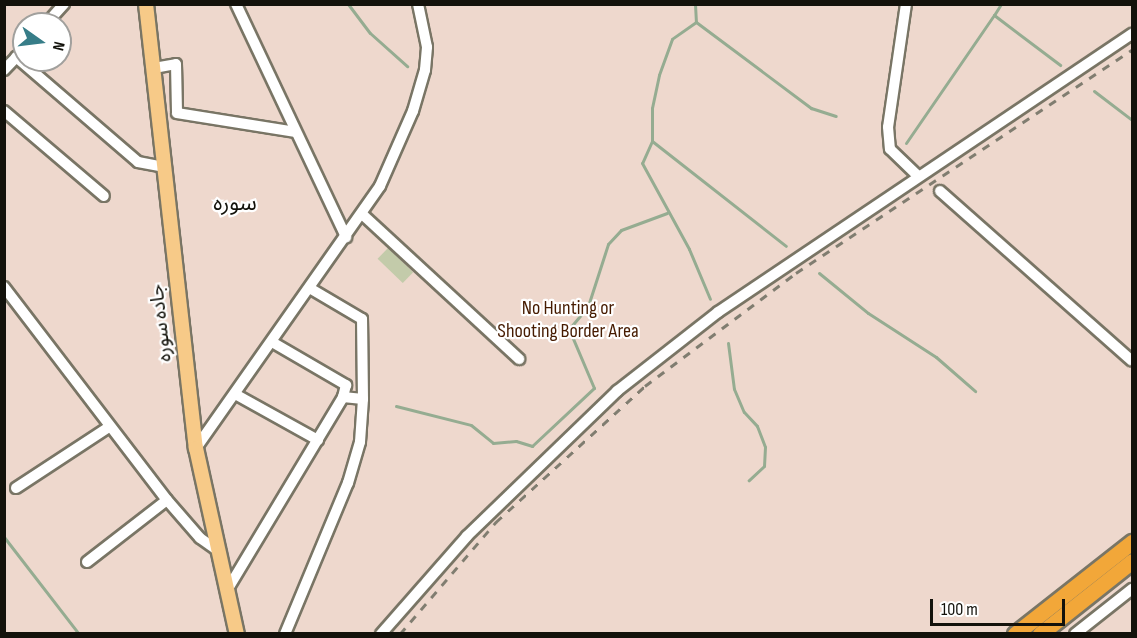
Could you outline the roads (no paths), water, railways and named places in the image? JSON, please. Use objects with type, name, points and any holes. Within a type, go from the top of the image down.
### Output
[{"type":"highway","points":[[1015,633],[1132,542]]},
{"type":"highway","points":[[1040,633],[1132,561]]},
{"type":"main road","name":"جاده سوره","points":[[146,4],[196,448],[216,549],[237,633]]},
{"type":"street","points":[[236,4],[346,237]]},
{"type":"street","points":[[196,448],[362,214],[394,154],[425,70],[427,46],[418,4]]},
{"type":"street","points":[[906,4],[888,127],[890,149],[917,175]]},
{"type":"street","points":[[381,633],[467,536],[617,391],[718,312],[917,175],[1132,34]]},
{"type":"street","points":[[154,68],[176,64],[177,113]]},
{"type":"street","points":[[33,72],[138,162],[164,167]]},
{"type":"street","points":[[4,111],[104,196]]},
{"type":"street","points":[[159,117],[177,113],[295,132]]},
{"type":"street","points":[[940,191],[1132,361]]},
{"type":"street","points":[[362,214],[519,359]]},
{"type":"street","points":[[4,287],[167,500],[200,538],[216,549]]},
{"type":"street","points":[[285,633],[348,483],[360,442],[363,399],[362,319],[311,289]]},
{"type":"street","points":[[226,592],[343,397],[346,385],[272,342]]},
{"type":"street","points":[[235,394],[318,440]]},
{"type":"street","points":[[343,397],[363,399]]},
{"type":"street","points":[[16,488],[109,427]]},
{"type":"street","points":[[87,562],[167,500]]},
{"type":"street","points":[[1075,633],[1132,589]]},
{"type":"waterway","points":[[348,4],[370,33],[407,66]]},
{"type":"waterway","points":[[695,4],[696,22],[672,39],[659,75],[652,108],[652,141],[642,163],[689,249],[710,299]]},
{"type":"waterway","points":[[1001,4],[994,15],[1060,65]]},
{"type":"waterway","points":[[906,143],[994,15]]},
{"type":"waterway","points":[[696,22],[811,108],[836,116]]},
{"type":"waterway","points":[[1094,91],[1132,120]]},
{"type":"waterway","points":[[652,141],[786,246]]},
{"type":"waterway","points":[[396,406],[471,425],[493,443],[516,441],[532,446],[594,388],[569,329],[588,306],[608,244],[621,230],[667,213]]},
{"type":"waterway","points":[[819,273],[868,313],[936,357],[975,391]]},
{"type":"waterway","points":[[728,343],[734,389],[744,412],[757,426],[765,447],[764,466],[749,480]]},
{"type":"waterway","points":[[4,537],[79,634]]},
{"type":"railway","points":[[400,634],[496,522],[645,386],[796,273],[1132,50]]},
{"type":"district","name":"سوره","points":[[235,204]]},
{"type":"park label","name":"No Hunting or Shooting Border Area","points":[[568,320]]}]
